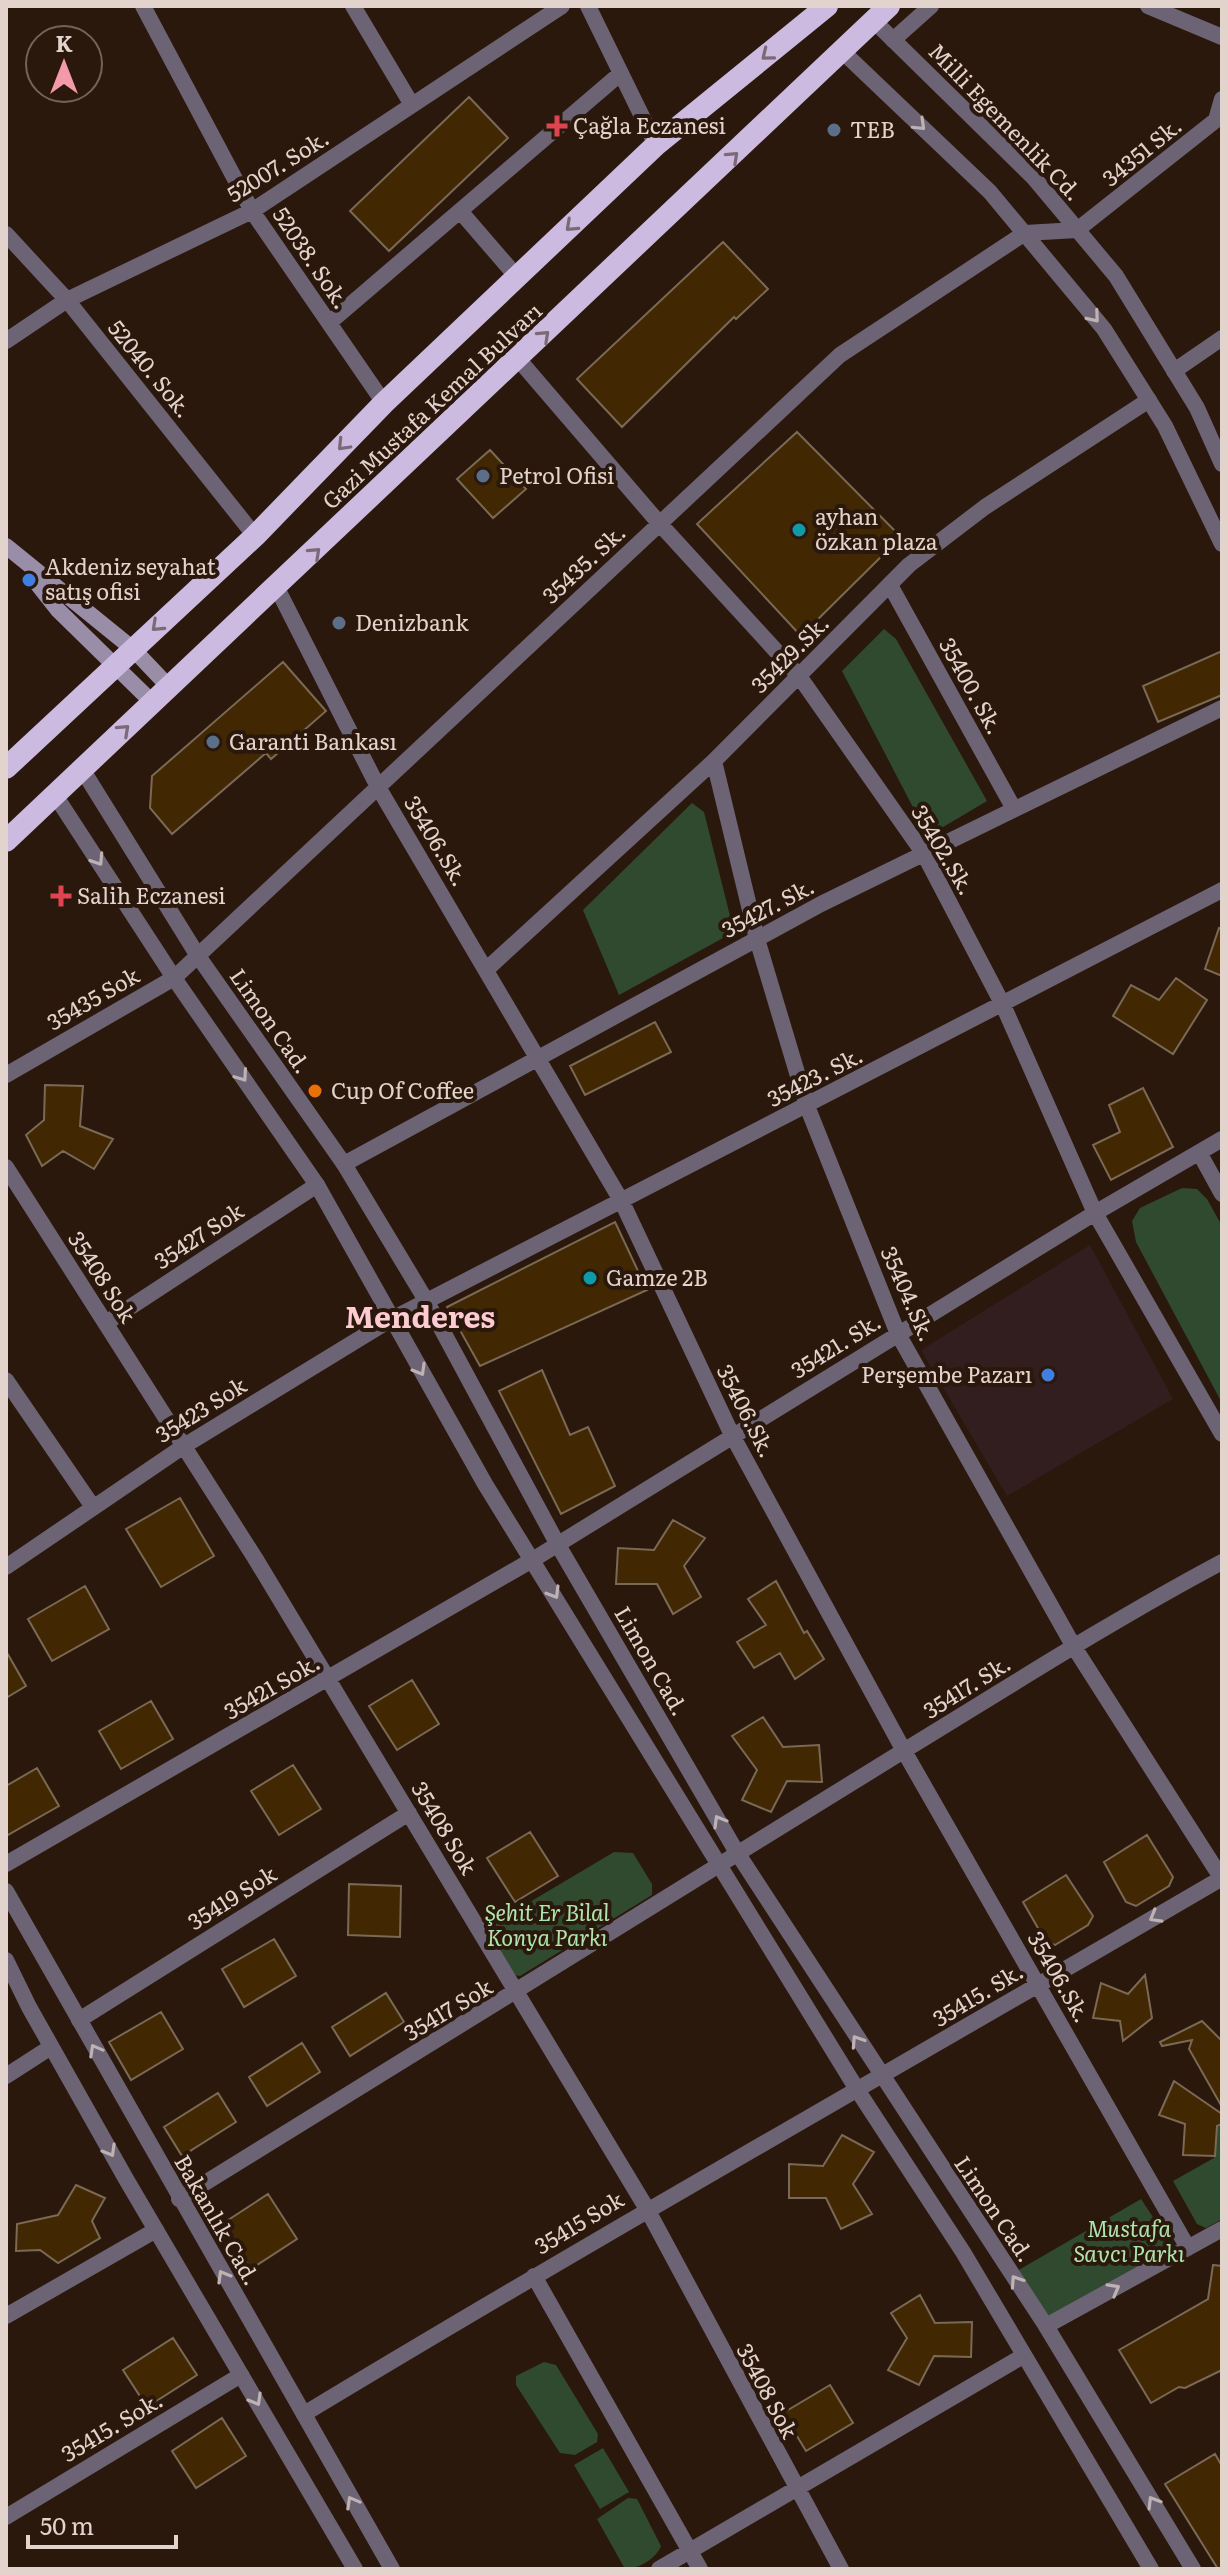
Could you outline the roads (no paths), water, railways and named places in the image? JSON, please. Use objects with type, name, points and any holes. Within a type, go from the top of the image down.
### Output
[{"type":"highway","name":"Gazi Mustafa Kemal Bulvarı","points":[[6,768],[255,536],[384,403],[656,145],[827,6]]},
{"type":"highway","name":"Gazi Mustafa Kemal Bulvarı","points":[[6,841],[519,360],[882,14]]},
{"type":"main road","points":[[9,553],[133,649],[162,696]]},
{"type":"main road","points":[[9,553],[58,610],[114,667],[162,696]]},
{"type":"street","name":"52038. Sok.","points":[[143,6],[252,211],[384,403]]},
{"type":"street","points":[[353,6],[412,105]]},
{"type":"street","name":"52007. Sok.","points":[[6,341],[67,300],[252,211],[562,6]]},
{"type":"street","points":[[588,6],[656,145]]},
{"type":"street","points":[[893,40],[931,6]]},
{"type":"street","points":[[1148,6],[1222,37]]},
{"type":"street","name":"Milli Egemenlik Cd.","points":[[882,14],[893,40],[1034,178],[1116,276],[1197,408],[1222,464]]},
{"type":"street","points":[[843,52],[990,192],[1104,329],[1149,400],[1222,544]]},
{"type":"street","points":[[329,323],[621,73]]},
{"type":"street","name":"34351 Sk.","points":[[1077,230],[1216,120],[1222,99]]},
{"type":"street","points":[[460,211],[517,277]]},
{"type":"street","points":[[1025,233],[1077,230]]},
{"type":"street","name":"35435. Sk.","points":[[198,956],[840,355],[1025,233]]},
{"type":"street","name":"52040. Sok.","points":[[6,234],[67,300],[255,536]]},
{"type":"street","points":[[1174,371],[1222,338]]},
{"type":"street","name":"35402.Sk.","points":[[519,360],[659,523],[799,676],[924,854],[1003,1005],[1095,1213],[1222,1434]]},
{"type":"street","name":"35429.Sk.","points":[[487,969],[714,761],[890,585],[985,507],[1149,400]]},
{"type":"street","name":"35400. Sk.","points":[[890,585],[1014,809]]},
{"type":"street","name":"35406.Sk.","points":[[277,588],[378,787],[622,1202],[732,1435],[904,1751],[1188,2248]]},
{"type":"street","name":"35427. Sk.","points":[[344,1164],[757,939],[1222,708]]},
{"type":"street","name":"35404.Sk.","points":[[714,761],[757,939],[807,1106],[898,1334],[1074,1647],[1222,1878]]},
{"type":"street","name":"Limon Cad.","points":[[82,769],[198,956],[344,1164],[427,1302],[558,1545],[736,1851],[881,2079],[1046,2326],[1193,2569]]},
{"type":"street","name":"Limon Cad.","points":[[55,795],[174,978],[317,1185],[390,1320],[485,1484],[534,1559],[858,2091],[963,2252],[1151,2569]]},
{"type":"street","name":"35423. Sk.","points":[[427,1302],[1222,890]]},
{"type":"street","name":"35435 Sok","points":[[6,1075],[174,978],[198,956]]},
{"type":"street","name":"35421. Sk.","points":[[558,1545],[1095,1213],[1222,1139]]},
{"type":"street","points":[[1200,1154],[1222,1194]]},
{"type":"street","name":"35408 Sok","points":[[6,1167],[329,1680],[647,2209],[794,2487],[841,2569]]},
{"type":"street","name":"35427 Sok","points":[[106,1323],[317,1185]]},
{"type":"street","name":"35423 Sok","points":[[6,1567],[184,1446],[390,1320],[427,1302]]},
{"type":"street","points":[[6,1380],[93,1507]]},
{"type":"street","name":"35421 Sok.","points":[[6,1864],[558,1545]]},
{"type":"street","name":"35417. Sk.","points":[[736,1851],[1074,1647],[1222,1562]]},
{"type":"street","name":"35419 Sok","points":[[79,2020],[409,1813]]},
{"type":"street","name":"35417 Sok","points":[[179,2199],[517,1993],[736,1851]]},
{"type":"street","name":"35415. Sk.","points":[[881,2079],[1222,1878]]},
{"type":"street","name":"Bakanlık Cad.","points":[[6,1891],[392,2569]]},
{"type":"street","points":[[6,1960],[51,2047],[355,2569]]},
{"type":"street","points":[[6,2076],[51,2047]]},
{"type":"street","name":"35415 Sok","points":[[304,2414],[647,2209],[881,2079]]},
{"type":"street","points":[[1046,2326],[1222,2229]]},
{"type":"street","points":[[6,2316],[156,2230]]},
{"type":"street","points":[[534,2276],[700,2569]]},
{"type":"street","points":[[659,2569],[794,2487],[1023,2356]]},
{"type":"street","name":"35415. Sok.","points":[[6,2517],[241,2375]]},
{"type":"place","name":"Çağla Eczanesi","points":[[557,126]]},
{"type":"place","name":"TEB","points":[[834,130]]},
{"type":"place","name":"Petrol Ofisi","points":[[483,476]]},
{"type":"place","name":"ayhan özkan plaza","points":[[799,530]]},
{"type":"place","name":"Akdeniz seyahat satış ofisi","points":[[29,580]]},
{"type":"place","name":"Denizbank","points":[[339,623]]},
{"type":"place","name":"Garanti Bankası","points":[[213,742]]},
{"type":"place","name":"Salih Eczanesi","points":[[61,896]]},
{"type":"place","name":"Cup Of Coffee","points":[[315,1091]]},
{"type":"place","name":"Gamze 2B","points":[[590,1278]]},
{"type":"place","name":"Perşembe Pazarı","points":[[1048,1375]]},
{"type":"district","name":"Menderes","points":[[420,1318]]},
{"type":"park label","name":"Şehit Er Bilal Konya Parkı","points":[[547,1926]]},
{"type":"park label","name":"Mustafa Savcı Parkı","points":[[1129,2242]]}]
